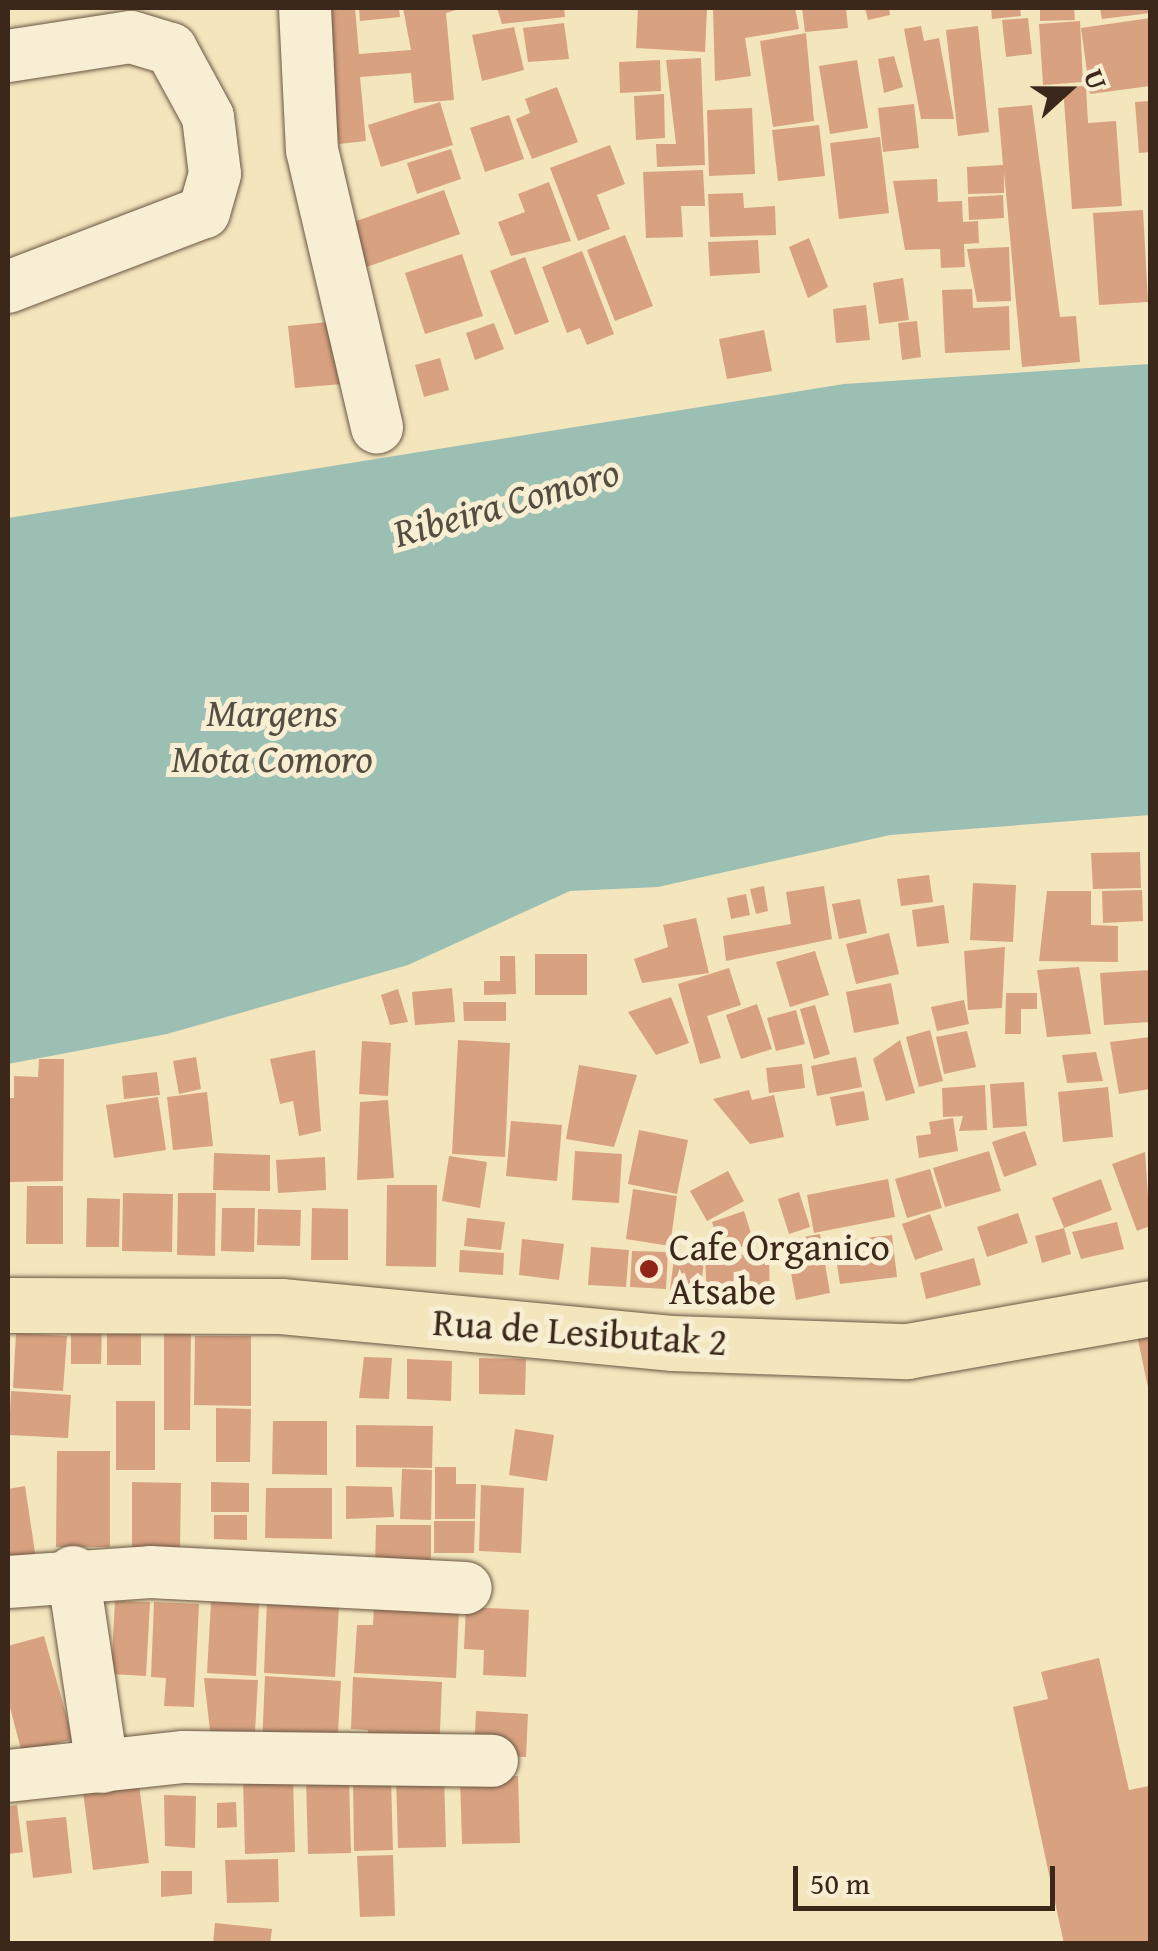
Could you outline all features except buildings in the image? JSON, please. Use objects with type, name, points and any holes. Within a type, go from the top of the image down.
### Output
[{"type":"main road","name":"Rua de Lesibutak 2","points":[[8,1305],[281,1306],[673,1343],[907,1351],[1150,1308]]},
{"type":"street","points":[[305,8],[312,150],[377,426]]},
{"type":"street","points":[[8,56],[131,37],[171,49],[208,117],[215,174],[204,212],[8,287]]},
{"type":"street","points":[[73,1572],[102,1767]]},
{"type":"street","points":[[8,1582],[73,1572],[466,1588]]},
{"type":"street","points":[[8,1776],[184,1756],[492,1761]]},
{"type":"water","name":"Margens Mota Comoro","points":[[1150,364],[1150,815],[890,835],[658,887],[570,891],[408,965],[167,1034],[8,1064],[8,518],[844,384]]},
{"type":"place","name":"Cafe Organico Atsabe","points":[[649,1269]]},
{"type":"water label","name":"Ribeira Comoro","points":[[506,502]]}]
